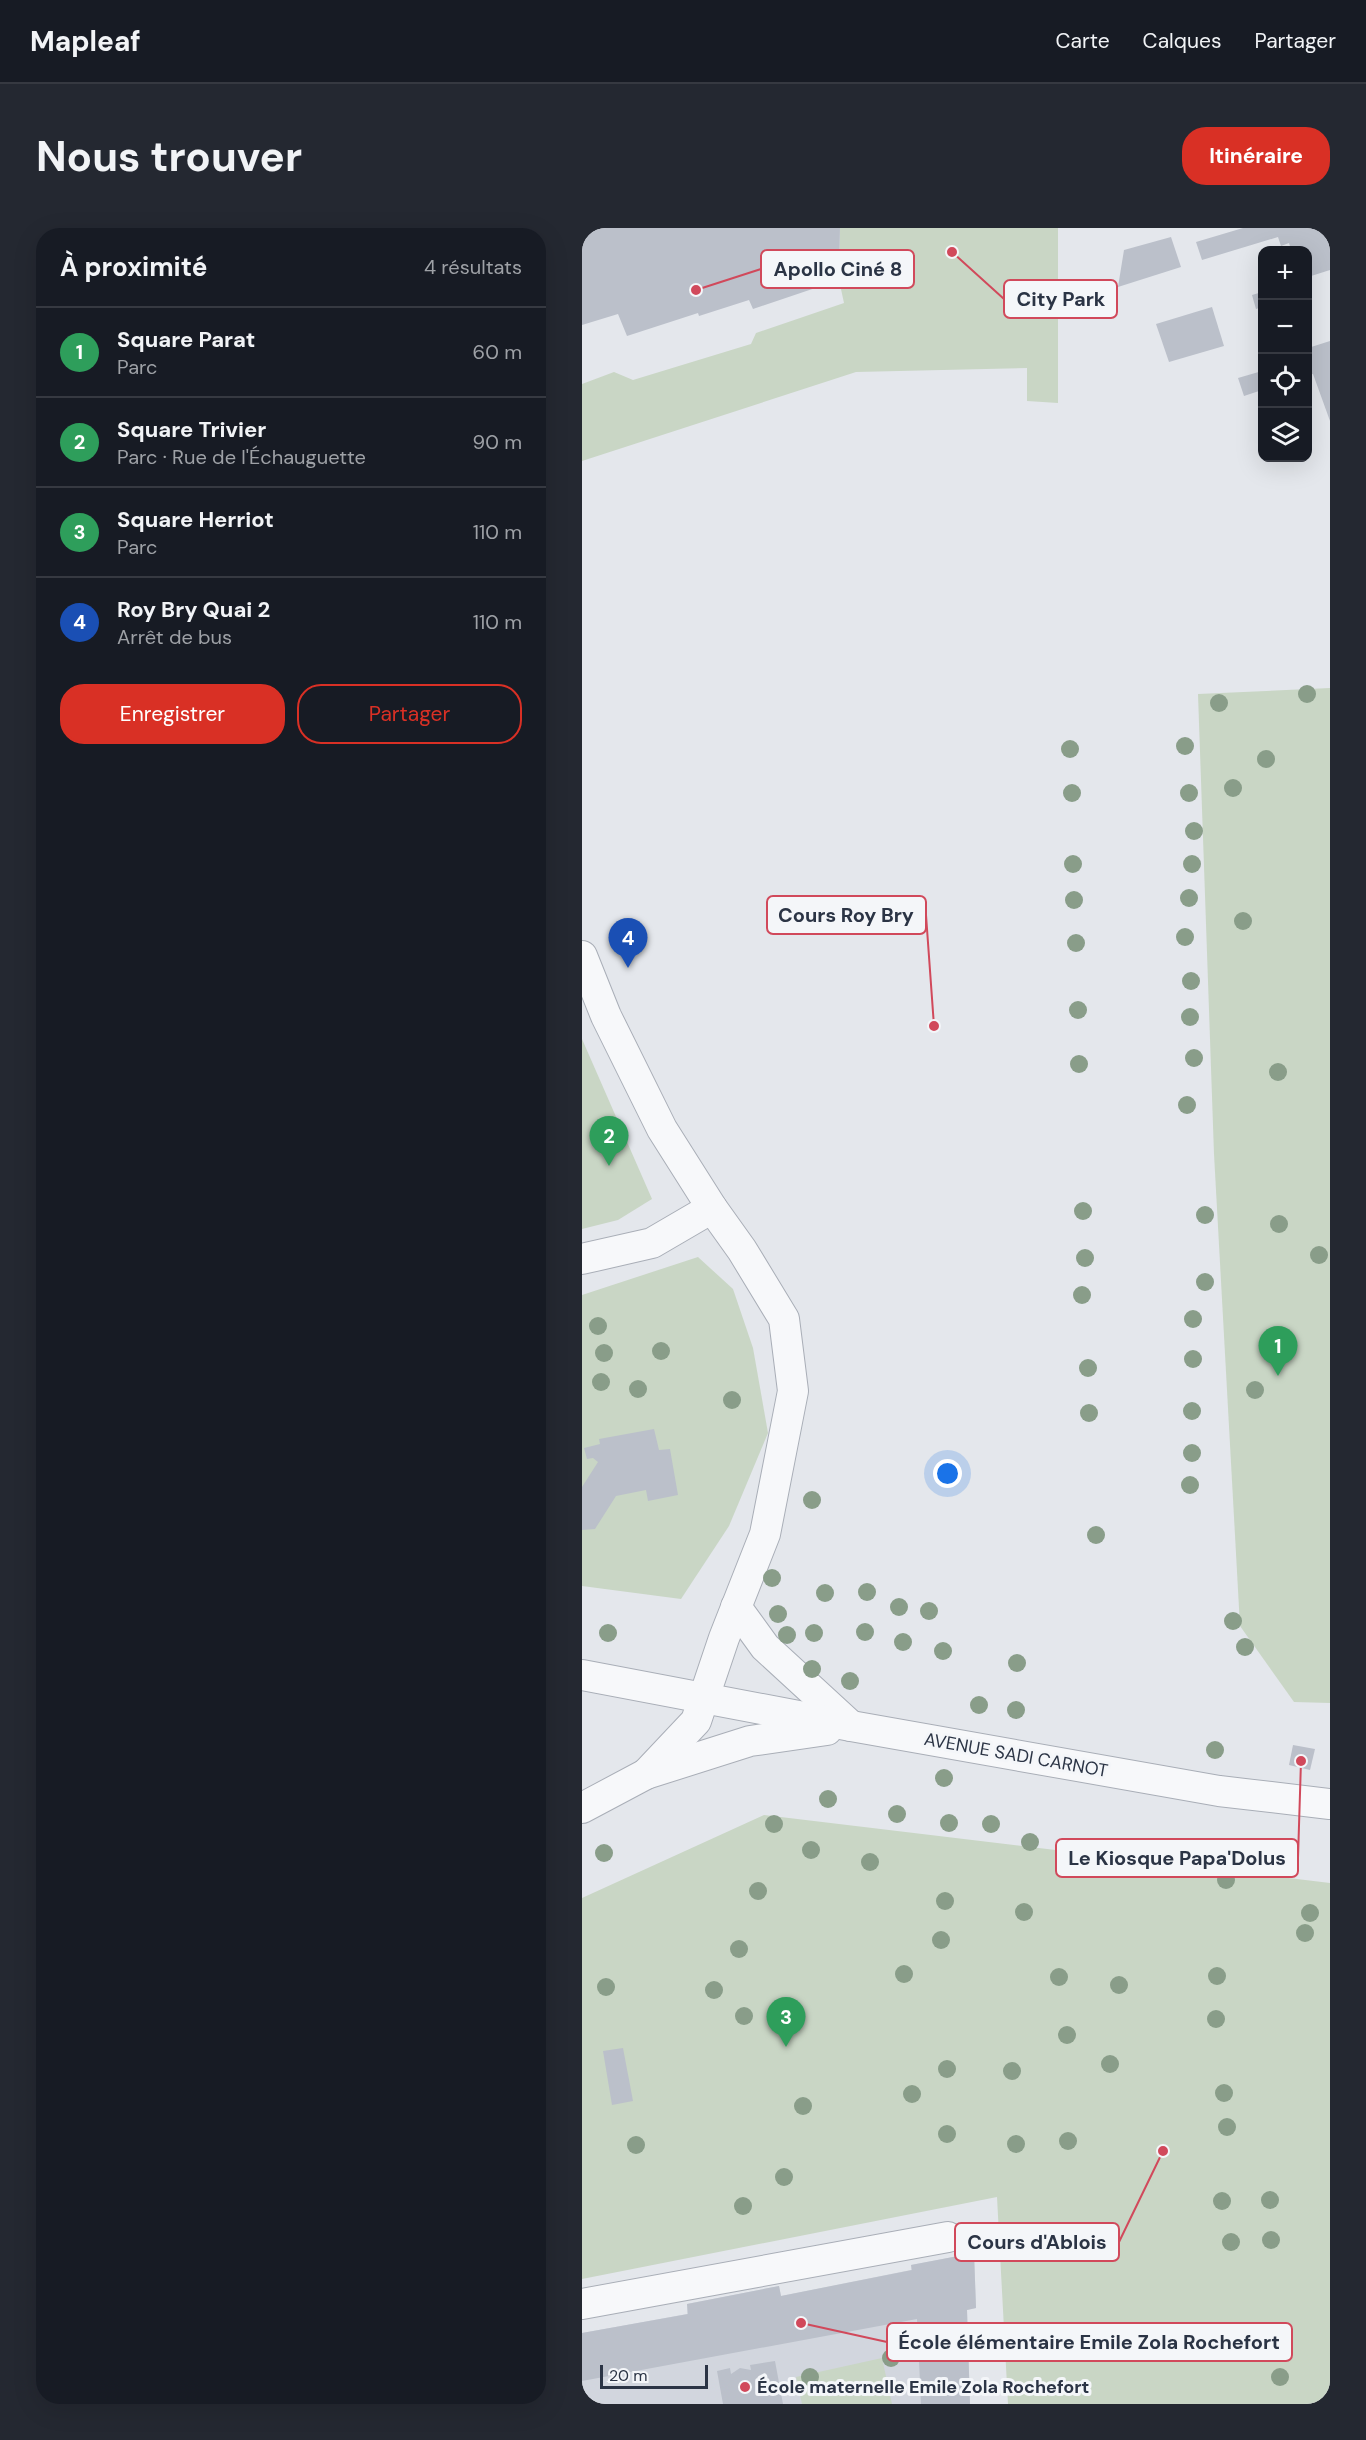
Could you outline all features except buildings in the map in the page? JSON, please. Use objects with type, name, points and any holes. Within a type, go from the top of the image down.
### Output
[{"type":"street","points":[[582,956],[606,1016],[662,1129],[712,1208],[742,1250],[784,1319],[793,1391],[765,1534],[702,1699],[696,1721],[646,1774]]},
{"type":"street","points":[[582,1259],[652,1243],[712,1208]]},
{"type":"street","points":[[736,1607],[765,1647],[851,1726]]},
{"type":"street","name":"AVENUE SADI CARNOT","points":[[582,1675],[702,1699],[1241,1795],[1330,1804]]},
{"type":"street","points":[[582,1808],[646,1774],[750,1741],[851,1726]]},
{"type":"street","points":[[582,2304],[948,2237]]},
{"type":"shaded area","points":[[974,2253],[976,2308],[967,2310],[970,2404],[582,2404],[582,2333],[687,2314],[687,2304],[779,2286],[781,2296],[911,2270],[911,2265]]},
{"type":"green space","points":[[840,228],[1058,228],[1058,403],[1027,401],[1027,368],[856,372],[582,461],[582,384],[614,372],[633,380],[751,344],[756,333],[844,303],[839,280]]},
{"type":"green space","points":[[1330,688],[1330,1703],[1294,1702],[1240,1626],[1214,1154],[1198,694]]},
{"type":"green space","points":[[582,1039],[652,1199],[618,1220],[582,1229]]},
{"type":"green space","points":[[698,1257],[733,1289],[753,1348],[768,1433],[729,1526],[681,1599],[582,1586],[582,1295]]},
{"type":"green space","points":[[764,1815],[1330,1883],[1330,2404],[1008,2404],[997,2197],[582,2279],[582,1898]]},
{"type":"green space","points":[[882,2358],[892,2404],[802,2404],[796,2377]]},
{"type":"place","name":"City Park","points":[[952,252]]},
{"type":"place","name":"Apollo Ciné 8","points":[[696,290]]},
{"type":"place","name":"Roy Bry Quai 2","points":[[628,968]]},
{"type":"place","name":"Cours Roy Bry","points":[[934,1026]]},
{"type":"place","name":"Square Trivier","points":[[609,1166]]},
{"type":"place","name":"Square Parat","points":[[1278,1376]]},
{"type":"place","name":"Le Kiosque Papa'Dolus","points":[[1301,1761]]},
{"type":"place","name":"Square Herriot","points":[[786,2047]]},
{"type":"place","name":"Cours d'Ablois","points":[[1163,2151]]},
{"type":"place","name":"École élémentaire Emile Zola Rochefort","points":[[801,2323]]},
{"type":"place","name":"École maternelle Emile Zola Rochefort","points":[[745,2387]]}]
